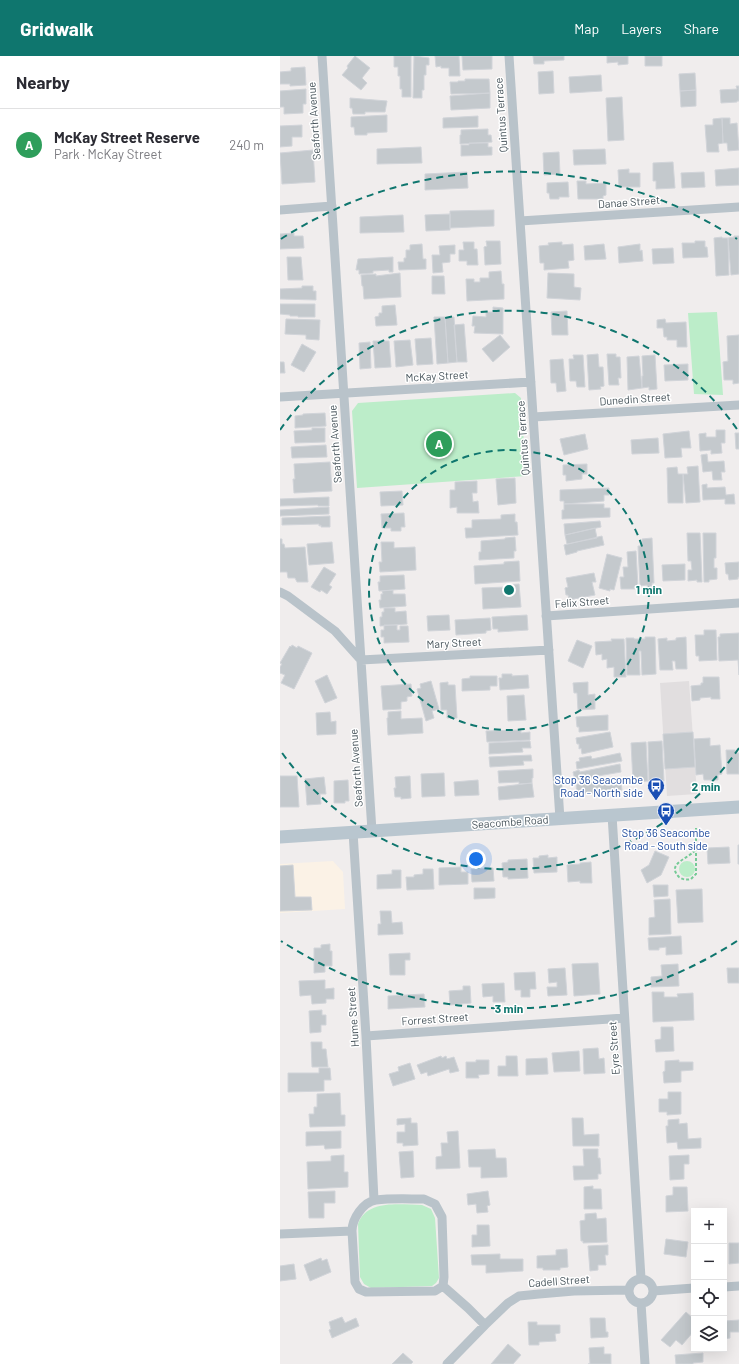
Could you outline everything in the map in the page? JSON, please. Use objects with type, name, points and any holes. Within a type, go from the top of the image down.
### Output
[{"type":"main road","name":"Seacombe Road","points":[[280,837],[739,807]]},
{"type":"street","name":"Seaforth Avenue","points":[[322,56],[372,831]]},
{"type":"street","name":"Quintus Terrace","points":[[509,56],[560,819]]},
{"type":"street","points":[[280,210],[332,206]]},
{"type":"street","name":"Danae Street","points":[[520,221],[739,207]]},
{"type":"street","name":"McKay Street","points":[[280,397],[531,382]]},
{"type":"street","name":"Dunedin Street","points":[[533,417],[739,405]]},
{"type":"street","points":[[280,592],[288,596],[335,631],[361,660]]},
{"type":"street","name":"Felix Street","points":[[546,616],[739,603]]},
{"type":"street","name":"Mary Street","points":[[361,660],[549,650]]},
{"type":"street","name":"Eyre Street","points":[[612,815],[641,1278]]},
{"type":"street","name":"Hume Street","points":[[353,832],[366,1036],[374,1200]]},
{"type":"street","name":"Forrest Street","points":[[366,1036],[624,1018]]},
{"type":"street","points":[[424,1199],[435,1204],[442,1217],[443,1286],[435,1291],[366,1292],[359,1290],[355,1282],[352,1223],[362,1208],[374,1200],[424,1199]]},
{"type":"street","points":[[280,1234],[352,1231]]},
{"type":"street","points":[[641,1278],[650,1282],[653,1291],[650,1300],[641,1303],[633,1301],[630,1298],[628,1290],[632,1282],[641,1278]]},
{"type":"street","points":[[443,1286],[485,1324]]},
{"type":"street","points":[[727,1286],[739,1286]]},
{"type":"street","points":[[653,1291],[691,1288]]},
{"type":"street","name":"Cadell Street","points":[[447,1364],[485,1324],[508,1303],[519,1296],[574,1291],[628,1290]]},
{"type":"street","points":[[641,1303],[645,1364]]},
{"type":"path","points":[[696,828],[696,849],[696,874],[691,879],[680,878],[676,872],[677,864],[679,861],[691,856],[696,849]]},
{"type":"shaded area","points":[[689,681],[697,794],[667,796],[660,683]]},
{"type":"shaded area","points":[[333,861],[343,872],[345,909],[280,913],[280,864]]},
{"type":"green space","points":[[717,312],[723,395],[694,394],[688,313]]},
{"type":"green space","points":[[515,393],[521,398],[526,476],[357,488],[352,411],[358,403]]},
{"type":"green space","points":[[684,861],[690,861],[695,866],[693,875],[690,877],[684,877],[679,872],[679,866]]},
{"type":"green space","points":[[385,1205],[422,1205],[431,1209],[435,1218],[439,1278],[436,1283],[432,1286],[371,1288],[364,1284],[360,1277],[358,1224],[362,1216],[369,1210]]},
{"type":"building","points":[[355,56],[370,68],[362,78],[367,83],[361,90],[342,75]]},
{"type":"building","points":[[394,56],[411,56],[411,97],[402,97],[398,67],[394,67]]},
{"type":"building","points":[[414,56],[429,58],[429,65],[426,65],[426,75],[424,75],[424,90],[422,90],[422,98],[413,98]]},
{"type":"building","points":[[435,56],[459,56],[460,76],[449,76],[449,68],[441,68],[441,66],[436,67]]},
{"type":"building","points":[[462,56],[492,56],[492,69],[463,70]]},
{"type":"building","points":[[533,56],[564,56],[564,60],[544,61],[544,64],[534,64]]},
{"type":"building","points":[[607,56],[628,56],[628,64],[618,65],[618,62],[607,63]]},
{"type":"building","points":[[645,56],[662,56],[662,66],[645,66]]},
{"type":"building","points":[[305,67],[306,85],[290,86],[290,84],[280,84],[280,72],[291,71],[291,68]]},
{"type":"building","points":[[553,71],[554,93],[539,94],[538,72]]},
{"type":"building","points":[[695,73],[696,90],[680,91],[679,74]]},
{"type":"building","points":[[601,75],[602,91],[570,93],[569,77]]},
{"type":"building","points":[[465,79],[489,79],[490,93],[451,94],[450,82],[465,81]]},
{"type":"building","points":[[736,86],[739,86],[739,101],[721,103],[720,90],[737,89]]},
{"type":"building","points":[[306,89],[306,104],[303,104],[303,113],[284,114],[284,107],[280,107],[280,91]]},
{"type":"building","points":[[696,90],[696,106],[681,107],[680,91]]},
{"type":"building","points":[[490,93],[490,108],[451,110],[450,96]]},
{"type":"building","points":[[622,97],[624,140],[608,141],[606,98]]},
{"type":"building","points":[[350,98],[387,101],[385,112],[365,112],[365,114],[353,114],[352,108],[350,108]]},
{"type":"building","points":[[387,115],[387,132],[355,135],[354,127],[351,127],[351,117]]},
{"type":"building","points":[[478,116],[478,127],[443,128],[443,118]]},
{"type":"building","points":[[722,118],[723,143],[718,144],[719,152],[707,152],[705,125],[713,125],[713,119]]},
{"type":"building","points":[[722,118],[730,118],[730,124],[737,123],[739,150],[728,151],[727,143],[723,143]]},
{"type":"building","points":[[302,125],[302,137],[292,137],[292,146],[280,147],[280,126]]},
{"type":"building","points":[[488,129],[488,135],[491,135],[492,142],[460,144],[461,130]]},
{"type":"building","points":[[469,143],[488,143],[488,147],[492,147],[492,155],[461,156],[461,145],[469,145]]},
{"type":"building","points":[[421,147],[422,163],[377,164],[377,149]]},
{"type":"building","points":[[605,149],[606,164],[574,165],[573,150]]},
{"type":"building","points":[[313,150],[315,182],[282,184],[280,153]]},
{"type":"building","points":[[559,152],[560,174],[544,175],[543,153]]},
{"type":"building","points":[[673,162],[675,188],[656,189],[656,181],[653,181],[653,163]]},
{"type":"building","points":[[739,168],[739,185],[716,186],[715,170]]},
{"type":"building","points":[[629,169],[629,173],[640,173],[640,187],[619,187],[618,170]]},
{"type":"building","points":[[467,172],[468,188],[425,190],[425,174]]},
{"type":"building","points":[[704,172],[705,187],[682,188],[681,173]]},
{"type":"building","points":[[577,181],[586,181],[586,184],[606,183],[606,195],[603,196],[603,199],[578,199]]},
{"type":"building","points":[[568,182],[569,197],[550,199],[549,193],[547,193],[547,183]]},
{"type":"building","points":[[494,210],[494,226],[450,228],[450,211]]},
{"type":"building","points":[[450,214],[450,230],[426,231],[425,215]]},
{"type":"building","points":[[403,215],[404,232],[360,233],[360,217]]},
{"type":"building","points":[[294,233],[294,236],[303,236],[304,248],[280,249],[280,234]]},
{"type":"building","points":[[739,236],[739,274],[731,275],[728,238]]},
{"type":"building","points":[[714,238],[728,238],[729,275],[716,276]]},
{"type":"building","points":[[486,241],[500,241],[501,264],[485,265],[484,247],[487,246]]},
{"type":"building","points":[[695,241],[705,241],[708,257],[683,258],[682,243],[695,243]]},
{"type":"building","points":[[463,242],[474,242],[474,249],[477,249],[478,265],[467,265],[467,261],[459,261],[459,250],[464,250]]},
{"type":"building","points":[[562,242],[562,245],[573,244],[574,260],[568,261],[569,268],[544,270],[544,263],[540,263],[539,246],[549,245],[548,243]]},
{"type":"building","points":[[422,244],[423,259],[426,259],[426,269],[399,270],[398,262],[404,262],[404,258],[406,258],[406,250],[410,250],[410,245]]},
{"type":"building","points":[[604,244],[606,259],[585,260],[584,246]]},
{"type":"building","points":[[640,244],[640,251],[642,250],[643,261],[619,263],[618,247]]},
{"type":"building","points":[[455,245],[455,254],[450,254],[450,262],[442,263],[443,272],[433,273],[432,255],[440,255],[439,246]]},
{"type":"building","points":[[673,248],[674,263],[653,264],[652,249]]},
{"type":"building","points":[[287,257],[301,257],[303,280],[288,280]]},
{"type":"building","points":[[393,257],[393,272],[389,272],[389,270],[359,274],[359,270],[356,270],[358,259]]},
{"type":"building","points":[[501,271],[502,284],[504,284],[504,299],[467,301],[466,279],[474,279],[474,282],[480,282],[480,278],[489,278],[489,272]]},
{"type":"building","points":[[400,273],[401,297],[364,299],[361,275],[376,274],[376,276]]},
{"type":"building","points":[[548,273],[574,274],[574,287],[581,288],[580,300],[547,298]]},
{"type":"building","points":[[432,276],[444,276],[445,294],[432,294]]},
{"type":"building","points":[[302,286],[313,286],[313,291],[316,291],[316,300],[280,299],[280,289],[302,288]]},
{"type":"building","points":[[280,304],[315,304],[315,317],[298,317],[280,314]]},
{"type":"building","points":[[395,305],[397,325],[376,326],[375,317],[379,316],[379,313],[382,313],[382,306]]},
{"type":"building","points":[[493,307],[503,308],[503,334],[474,333],[475,326],[472,326],[473,316],[486,317],[486,312],[493,312]]},
{"type":"building","points":[[567,311],[568,335],[552,335],[551,312]]},
{"type":"building","points":[[434,317],[445,317],[448,363],[437,364]]},
{"type":"building","points":[[454,317],[457,362],[448,363],[445,318]]},
{"type":"building","points":[[286,319],[320,320],[319,340],[306,339],[306,335],[285,334]]},
{"type":"building","points":[[665,319],[666,323],[686,322],[687,347],[677,347],[677,340],[667,340],[667,337],[664,337],[663,328],[657,328],[657,320]]},
{"type":"building","points":[[464,324],[467,362],[457,362],[454,325]]},
{"type":"building","points":[[500,335],[510,347],[493,362],[482,349]]},
{"type":"building","points":[[739,335],[739,383],[733,384],[733,380],[724,380],[723,362],[728,361],[727,336]]},
{"type":"building","points":[[431,338],[433,364],[417,365],[415,339]]},
{"type":"building","points":[[410,340],[413,365],[396,367],[394,341]]},
{"type":"building","points":[[373,341],[389,341],[391,367],[375,368]]},
{"type":"building","points":[[370,342],[371,368],[360,369],[359,343]]},
{"type":"building","points":[[302,344],[316,352],[304,372],[291,365]]},
{"type":"building","points":[[598,354],[599,367],[603,367],[604,386],[600,387],[601,389],[589,390],[587,355]]},
{"type":"building","points":[[607,354],[616,354],[616,357],[620,357],[621,378],[618,378],[619,385],[609,385]]},
{"type":"building","points":[[573,355],[583,355],[585,387],[577,387],[576,381],[570,381],[569,359],[574,359]]},
{"type":"building","points":[[655,355],[657,389],[649,390],[649,387],[642,388],[642,356]]},
{"type":"building","points":[[639,356],[642,388],[628,390],[627,357]]},
{"type":"building","points":[[563,359],[566,391],[557,392],[556,383],[551,383],[550,360]]},
{"type":"building","points":[[280,362],[284,362],[285,373],[280,373]]},
{"type":"building","points":[[688,364],[688,380],[665,381],[664,365]]},
{"type":"building","points":[[325,413],[326,426],[295,428],[295,416]]},
{"type":"building","points":[[312,428],[325,428],[325,442],[295,443],[294,431],[312,430]]},
{"type":"building","points":[[716,430],[725,430],[725,443],[721,443],[722,453],[711,454],[711,450],[700,451],[699,434],[706,433],[706,437],[716,437]]},
{"type":"building","points":[[689,431],[691,448],[681,448],[682,457],[665,458],[663,434]]},
{"type":"building","points":[[735,433],[739,433],[739,449],[736,449]]},
{"type":"building","points":[[585,434],[588,449],[564,455],[560,439]]},
{"type":"building","points":[[658,438],[659,453],[632,454],[631,440]]},
{"type":"building","points":[[326,445],[327,457],[292,458],[291,447]]},
{"type":"building","points":[[707,454],[708,462],[724,461],[725,472],[721,472],[722,480],[713,480],[712,471],[703,472],[701,455]]},
{"type":"building","points":[[330,462],[332,491],[294,493],[294,464]]},
{"type":"building","points":[[587,464],[587,474],[582,474],[582,479],[566,481],[566,475],[563,475],[563,465]]},
{"type":"building","points":[[698,466],[700,502],[686,503],[683,474],[688,474],[687,467]]},
{"type":"building","points":[[677,467],[678,474],[683,474],[683,503],[668,503],[667,468]]},
{"type":"building","points":[[515,478],[516,503],[498,505],[496,479]]},
{"type":"building","points":[[477,481],[477,493],[472,493],[473,502],[478,501],[479,513],[457,513],[457,507],[450,508],[450,490],[455,490],[455,482]]},
{"type":"building","points":[[707,484],[707,488],[725,487],[726,495],[734,494],[735,504],[725,504],[725,499],[703,500],[702,485]]},
{"type":"building","points":[[609,488],[609,495],[604,495],[604,501],[564,504],[564,501],[560,501],[560,490]]},
{"type":"building","points":[[402,491],[403,505],[381,506],[380,492]]},
{"type":"building","points":[[329,497],[329,506],[280,506],[280,499]]},
{"type":"building","points":[[564,504],[604,504],[604,508],[610,508],[610,517],[562,519]]},
{"type":"building","points":[[329,507],[329,514],[280,516],[280,510]]},
{"type":"building","points":[[404,513],[405,527],[401,527],[401,531],[391,531],[391,528],[382,528],[381,514]]},
{"type":"building","points":[[515,514],[518,535],[466,538],[465,528],[472,528],[472,520],[501,519],[501,515]]},
{"type":"building","points":[[330,516],[330,527],[321,527],[319,524],[282,525],[282,518]]},
{"type":"building","points":[[600,521],[601,527],[565,535],[564,524]]},
{"type":"building","points":[[595,528],[597,538],[567,544],[565,535]]},
{"type":"building","points":[[687,533],[700,533],[702,582],[697,582],[697,580],[688,581],[688,570],[692,570],[691,561],[688,561]]},
{"type":"building","points":[[703,533],[716,533],[716,558],[714,558],[714,568],[717,568],[717,579],[709,580],[709,582],[704,582]]},
{"type":"building","points":[[602,536],[604,545],[566,555],[564,545]]},
{"type":"building","points":[[515,537],[516,551],[514,551],[514,558],[479,560],[481,541]]},
{"type":"building","points":[[652,538],[654,583],[652,583],[652,587],[647,587],[647,585],[640,586],[638,546],[642,546],[642,539]]},
{"type":"building","points":[[280,539],[282,539],[282,544],[284,544],[285,548],[305,547],[308,582],[297,582],[295,578],[288,578],[287,572],[280,572]]},
{"type":"building","points":[[332,542],[334,563],[309,565],[307,544]]},
{"type":"building","points":[[381,542],[394,542],[394,548],[415,547],[416,570],[380,572],[379,562],[382,562]]},
{"type":"building","points":[[636,551],[638,587],[634,587],[635,589],[621,589],[620,577],[624,577],[623,567],[628,567],[627,552]]},
{"type":"building","points":[[607,554],[622,558],[614,590],[610,589],[610,591],[599,588]]},
{"type":"building","points":[[519,561],[520,581],[475,584],[474,566],[504,564],[504,562]]},
{"type":"building","points":[[739,562],[738,579],[729,580],[728,574],[726,574],[725,563]]},
{"type":"building","points":[[685,564],[685,580],[663,581],[662,565]]},
{"type":"building","points":[[324,567],[336,574],[329,585],[332,587],[327,594],[321,590],[320,592],[311,587]]},
{"type":"building","points":[[594,573],[596,582],[592,582],[595,595],[569,600],[568,595],[566,595],[565,588],[568,587],[566,578]]},
{"type":"building","points":[[404,575],[405,589],[379,591],[378,582],[380,582],[380,576]]},
{"type":"building","points":[[519,584],[521,607],[483,609],[482,588],[506,587],[506,585]]},
{"type":"building","points":[[393,590],[393,594],[405,594],[406,606],[380,608],[379,600],[381,600],[381,594],[383,594],[382,591]]},
{"type":"building","points":[[384,608],[395,608],[395,612],[406,611],[407,624],[380,626],[380,617],[382,617]]},
{"type":"building","points":[[449,615],[450,630],[428,631],[427,616]]},
{"type":"building","points":[[527,615],[528,630],[498,632],[498,629],[493,629],[492,617]]},
{"type":"building","points":[[490,618],[491,630],[486,631],[486,633],[456,635],[455,620]]},
{"type":"building","points":[[384,625],[397,625],[397,630],[400,630],[400,626],[408,626],[409,642],[384,643],[384,637],[381,637],[381,630],[384,630]]},
{"type":"building","points":[[704,630],[716,630],[717,660],[699,661],[699,656],[696,656],[695,635],[704,635]]},
{"type":"building","points":[[739,633],[739,675],[738,660],[719,661],[718,637],[720,637],[720,634]]},
{"type":"building","points":[[645,637],[655,637],[656,674],[642,675],[641,651],[639,651],[640,675],[627,675],[626,638],[645,639]]},
{"type":"building","points":[[686,637],[687,669],[676,669],[675,661],[672,661],[673,670],[660,670],[658,639],[667,638],[667,641]]},
{"type":"building","points":[[611,639],[624,639],[626,677],[614,677],[614,667],[607,668],[607,659],[602,660],[602,654],[596,655],[595,642],[612,641]]},
{"type":"building","points":[[577,640],[592,646],[583,668],[568,661]]},
{"type":"building","points":[[292,645],[297,648],[298,646],[312,653],[294,689],[281,683],[285,675],[280,673],[280,667],[282,664],[280,663]]},
{"type":"building","points":[[502,674],[512,674],[512,676],[528,675],[529,688],[500,690],[499,678],[502,678]]},
{"type":"building","points":[[327,675],[337,698],[325,703],[315,681]]},
{"type":"building","points":[[470,676],[497,676],[497,686],[490,686],[490,690],[462,691],[462,679],[470,678]]},
{"type":"building","points":[[703,677],[719,677],[720,699],[711,699],[711,697],[700,698],[700,700],[692,701],[691,686],[701,685],[701,683],[703,683]]},
{"type":"building","points":[[431,681],[439,709],[432,711],[434,718],[426,721],[417,689],[421,688],[420,684]]},
{"type":"building","points":[[448,682],[448,685],[455,685],[457,718],[447,718],[447,710],[441,710],[440,683]]},
{"type":"building","points":[[588,682],[588,695],[595,694],[595,709],[578,710],[577,693],[574,693],[573,683]]},
{"type":"building","points":[[411,684],[412,696],[407,697],[407,701],[401,702],[401,709],[383,710],[381,686]]},
{"type":"building","points":[[524,695],[526,720],[508,721],[507,696]]},
{"type":"building","points":[[401,711],[401,719],[422,718],[423,733],[388,735],[388,712]]},
{"type":"building","points":[[330,712],[331,722],[336,721],[336,734],[317,735],[316,713]]},
{"type":"building","points":[[608,715],[608,730],[579,732],[576,717]]},
{"type":"building","points":[[521,730],[521,733],[530,732],[530,740],[487,742],[486,731]]},
{"type":"building","points":[[610,732],[613,747],[582,754],[576,738]]},
{"type":"building","points":[[693,732],[695,767],[665,769],[663,734]]},
{"type":"building","points":[[710,738],[710,746],[720,745],[722,774],[718,775],[718,780],[704,780],[703,774],[696,775],[694,739]]},
{"type":"building","points":[[530,741],[531,748],[522,748],[523,752],[489,754],[489,743]]},
{"type":"building","points":[[662,741],[664,781],[649,781],[648,742]]},
{"type":"building","points":[[646,742],[648,781],[633,782],[631,743]]},
{"type":"building","points":[[726,750],[735,750],[736,753],[739,753],[739,774],[727,774]]},
{"type":"building","points":[[620,753],[622,761],[577,769],[576,762],[580,761],[579,758],[591,756],[592,759]]},
{"type":"building","points":[[531,755],[532,761],[523,761],[524,765],[490,767],[489,757]]},
{"type":"building","points":[[620,764],[621,772],[575,780],[573,772]]},
{"type":"building","points":[[533,769],[532,783],[499,783],[498,771]]},
{"type":"building","points":[[444,773],[445,796],[422,797],[421,774]]},
{"type":"building","points":[[280,776],[297,776],[299,807],[280,807]]},
{"type":"building","points":[[410,776],[411,798],[401,799],[401,797],[395,797],[395,777]]},
{"type":"building","points":[[324,777],[326,794],[320,794],[321,804],[307,805],[305,779]]},
{"type":"building","points":[[348,780],[349,801],[345,801],[345,803],[334,803],[334,781]]},
{"type":"building","points":[[478,780],[479,795],[455,796],[454,782]]},
{"type":"building","points":[[621,782],[622,790],[577,794],[576,784]]},
{"type":"building","points":[[532,783],[534,797],[499,800],[498,787]]},
{"type":"building","points":[[739,845],[739,864],[738,864]]},
{"type":"building","points":[[729,847],[730,863],[708,864],[707,848]]},
{"type":"building","points":[[655,851],[669,857],[661,875],[647,883],[641,870],[649,865]]},
{"type":"building","points":[[548,855],[548,858],[557,857],[557,872],[534,873],[533,858]]},
{"type":"building","points":[[527,859],[528,878],[508,879],[508,877],[503,877],[502,863],[508,862],[508,860]]},
{"type":"building","points":[[591,862],[592,883],[580,883],[580,881],[568,882],[567,865]]},
{"type":"building","points":[[293,865],[295,897],[311,897],[312,910],[280,911],[280,866]]},
{"type":"building","points":[[461,867],[461,872],[468,872],[468,884],[439,885],[439,868]]},
{"type":"building","points":[[493,868],[494,881],[472,882],[471,869]]},
{"type":"building","points":[[423,869],[433,869],[434,889],[407,890],[406,877],[414,877],[414,875],[423,874]]},
{"type":"building","points":[[392,870],[401,870],[401,888],[377,889],[377,875],[392,874]]},
{"type":"building","points":[[653,885],[668,885],[668,896],[654,897]]},
{"type":"building","points":[[474,888],[495,888],[495,898],[474,899]]},
{"type":"building","points":[[702,889],[703,922],[678,923],[676,890]]},
{"type":"building","points":[[670,899],[671,934],[649,935],[649,918],[655,917],[654,900]]},
{"type":"building","points":[[380,911],[391,911],[392,923],[402,922],[403,934],[378,935],[378,924],[381,924]]},
{"type":"building","points":[[681,936],[682,954],[666,955],[666,947],[659,948],[659,950],[649,950],[648,938]]},
{"type":"building","points":[[330,944],[330,951],[332,951],[332,966],[325,966],[325,972],[314,973],[314,948],[321,948],[321,945]]},
{"type":"building","points":[[410,953],[410,960],[405,960],[405,975],[390,975],[389,954]]},
{"type":"building","points":[[598,963],[600,994],[574,996],[572,964]]},
{"type":"building","points":[[678,964],[679,986],[651,987],[651,977],[662,976],[661,965]]},
{"type":"building","points":[[565,968],[567,995],[548,996],[547,987],[557,987],[557,982],[549,983],[548,969]]},
{"type":"building","points":[[727,968],[739,968],[739,983],[728,983]]},
{"type":"building","points":[[535,972],[536,989],[530,989],[530,997],[521,997],[521,990],[515,990],[514,973]]},
{"type":"building","points":[[325,980],[325,989],[334,988],[334,999],[326,999],[326,1003],[312,1004],[311,995],[300,996],[299,981]]},
{"type":"building","points":[[504,983],[505,1002],[493,1002],[493,996],[483,997],[482,984]]},
{"type":"building","points":[[463,986],[470,986],[471,1003],[450,1005],[449,991],[463,990]]},
{"type":"building","points":[[652,992],[664,992],[664,997],[678,997],[677,994],[693,993],[694,1020],[653,1022]]},
{"type":"building","points":[[424,994],[425,1007],[388,1009],[388,996]]},
{"type":"building","points":[[322,1010],[322,1015],[326,1015],[326,1025],[321,1025],[321,1032],[310,1033],[309,1011]]},
{"type":"building","points":[[661,1027],[673,1027],[674,1051],[656,1052],[655,1040],[661,1039]]},
{"type":"building","points":[[311,1042],[322,1042],[322,1049],[326,1049],[328,1067],[312,1067]]},
{"type":"building","points":[[598,1048],[599,1059],[604,1058],[605,1073],[584,1074],[583,1049]]},
{"type":"building","points":[[579,1051],[580,1071],[554,1072],[552,1053]]},
{"type":"building","points":[[441,1056],[442,1058],[446,1056],[447,1059],[454,1057],[459,1071],[450,1073],[449,1069],[428,1076],[427,1072],[421,1074],[417,1065]]},
{"type":"building","points":[[506,1056],[517,1056],[518,1076],[498,1076],[498,1066],[506,1066]]},
{"type":"building","points":[[547,1058],[548,1074],[526,1075],[526,1059]]},
{"type":"building","points":[[476,1060],[489,1060],[489,1074],[478,1075],[479,1078],[466,1078],[466,1062],[476,1062]]},
{"type":"building","points":[[679,1060],[679,1062],[693,1062],[693,1070],[681,1071],[681,1082],[664,1083],[663,1072],[665,1071],[665,1061]]},
{"type":"building","points":[[410,1063],[415,1079],[393,1086],[389,1074],[399,1071],[398,1067]]},
{"type":"building","points":[[319,1068],[330,1068],[331,1080],[324,1080],[324,1091],[288,1092],[288,1073],[319,1073]]},
{"type":"building","points":[[668,1092],[681,1092],[681,1114],[667,1115],[667,1112],[659,1112],[659,1099],[668,1099]]},
{"type":"building","points":[[340,1093],[341,1115],[345,1115],[345,1126],[310,1127],[309,1114],[314,1114],[314,1107],[317,1107],[317,1094]]},
{"type":"building","points":[[411,1118],[411,1123],[417,1123],[418,1145],[403,1146],[403,1143],[397,1143],[397,1132],[405,1132],[405,1124],[397,1125],[397,1119]]},
{"type":"building","points":[[572,1118],[583,1118],[584,1135],[599,1134],[599,1146],[573,1146]]},
{"type":"building","points":[[679,1119],[679,1124],[687,1123],[688,1139],[701,1138],[701,1148],[678,1149],[677,1142],[667,1143],[666,1126],[668,1126],[668,1120]]},
{"type":"building","points":[[341,1131],[341,1148],[325,1149],[324,1145],[306,1146],[306,1132]]},
{"type":"building","points":[[458,1131],[460,1168],[436,1169],[436,1157],[442,1156],[441,1143],[448,1143],[447,1132]]},
{"type":"building","points":[[495,1149],[496,1158],[506,1158],[507,1177],[481,1178],[481,1167],[469,1167],[468,1150]]},
{"type":"building","points":[[583,1149],[598,1149],[601,1174],[598,1174],[598,1179],[574,1180],[573,1166],[584,1166]]},
{"type":"building","points":[[413,1151],[414,1177],[401,1178],[399,1152]]},
{"type":"building","points":[[344,1155],[344,1172],[348,1172],[348,1187],[308,1189],[307,1162],[331,1161],[331,1156]]},
{"type":"building","points":[[689,1155],[689,1164],[684,1164],[684,1179],[670,1180],[669,1156]]},
{"type":"building","points":[[593,1186],[593,1189],[601,1189],[602,1209],[584,1209],[584,1187]]},
{"type":"building","points":[[673,1187],[687,1187],[688,1211],[666,1212],[666,1196],[673,1195]]},
{"type":"building","points":[[335,1191],[335,1203],[324,1203],[324,1218],[309,1218],[308,1192]]},
{"type":"building","points":[[488,1191],[490,1205],[487,1206],[488,1212],[477,1213],[476,1204],[468,1205],[467,1194]]},
{"type":"building","points":[[596,1213],[597,1219],[606,1218],[607,1242],[583,1243],[583,1241],[581,1241],[580,1221],[585,1220],[585,1214]]},
{"type":"building","points":[[477,1225],[489,1225],[490,1246],[472,1247],[472,1235],[477,1235]]},
{"type":"building","points":[[666,1239],[688,1242],[686,1257],[664,1254]]},
{"type":"building","points":[[729,1243],[739,1243],[739,1263],[729,1264]]},
{"type":"building","points":[[608,1245],[608,1255],[605,1255],[606,1265],[598,1265],[598,1270],[590,1271],[588,1246]]},
{"type":"building","points":[[567,1249],[568,1267],[560,1268],[560,1270],[543,1270],[543,1268],[537,1268],[537,1256],[556,1255],[556,1250]]},
{"type":"building","points":[[500,1254],[500,1259],[523,1259],[523,1271],[486,1273],[486,1265],[472,1265],[471,1255]]},
{"type":"building","points":[[321,1258],[322,1261],[327,1259],[331,1272],[310,1281],[304,1265]]},
{"type":"building","points":[[294,1264],[296,1279],[280,1281],[280,1266]]},
{"type":"building","points":[[686,1312],[691,1316],[691,1334],[682,1345],[676,1340],[670,1347],[661,1340]]},
{"type":"building","points":[[342,1317],[345,1323],[356,1318],[359,1326],[332,1338],[329,1330],[331,1329],[329,1322]]},
{"type":"building","points":[[590,1318],[605,1318],[608,1337],[591,1338]]},
{"type":"building","points":[[739,1320],[739,1332],[730,1332],[730,1338],[727,1338],[727,1321]]},
{"type":"building","points":[[528,1322],[537,1322],[537,1325],[560,1325],[560,1333],[555,1334],[556,1341],[539,1342],[539,1345],[529,1345]]},
{"type":"building","points":[[508,1344],[521,1355],[513,1364],[491,1364]]},
{"type":"building","points":[[604,1347],[604,1354],[611,1354],[611,1364],[590,1364],[589,1348]]},
{"type":"building","points":[[403,1353],[413,1362],[411,1364],[392,1364]]},
{"type":"building","points":[[703,1353],[703,1362],[693,1364],[676,1364],[675,1355]]},
{"type":"place","name":"McKay Street Reserve","points":[[439,444]]},
{"type":"place","name":"Stop 36 Seacombe Road - North side","points":[[656,801]]},
{"type":"place","name":"Stop 36 Seacombe Road - South side","points":[[666,826]]}]
